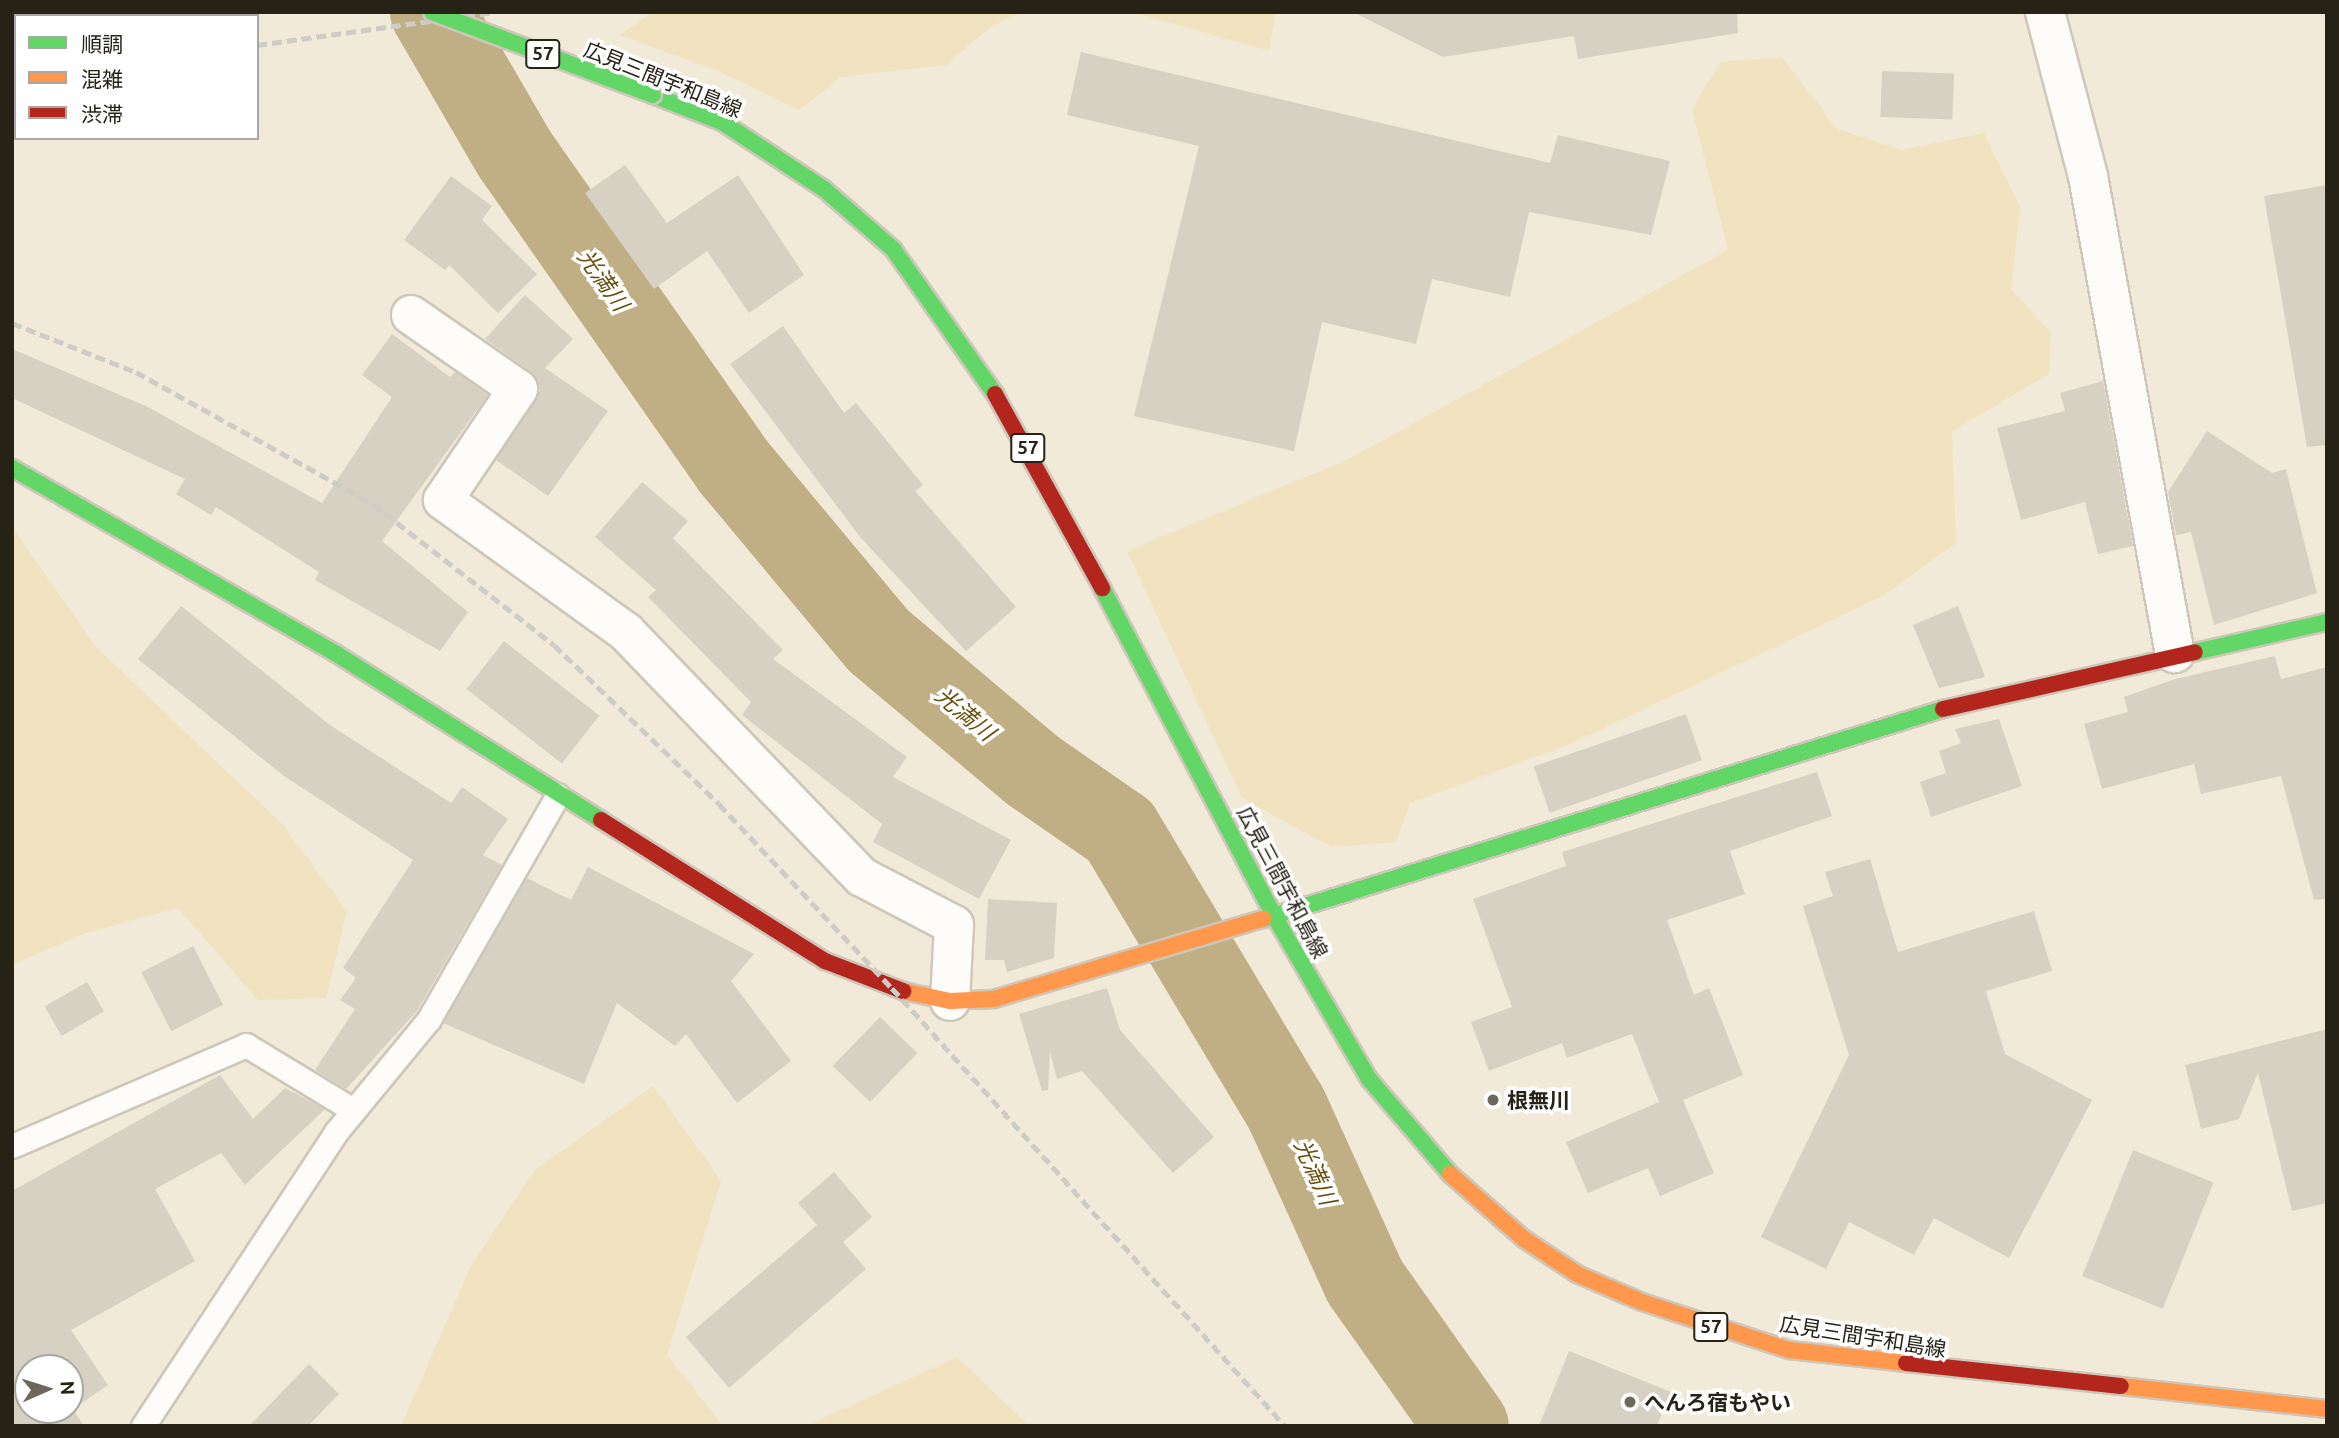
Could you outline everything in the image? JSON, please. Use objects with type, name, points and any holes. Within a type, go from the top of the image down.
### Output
[{"type":"main road","name":"広見三間宇和島線","points":[[432,12],[722,122],[824,189],[893,249],[955,329],[1031,453],[1273,914],[1369,1079],[1409,1132],[1465,1191],[1577,1274],[1703,1324],[1790,1350],[2327,1409]]},
{"type":"main road","points":[[12,468],[246,600],[825,961],[892,988],[950,1001],[994,999],[1879,724],[2175,653],[2327,622]]},
{"type":"street","points":[[2045,12],[2088,176],[2175,653]]},
{"type":"street","points":[[411,315],[518,389],[443,500],[626,632],[862,877],[954,925],[950,1001]]},
{"type":"lane","points":[[143,1426],[353,1110],[429,1019],[558,795]]},
{"type":"lane","points":[[12,1146],[246,1045],[353,1110]]},
{"type":"shaded area","points":[[664,12],[1022,12],[990,27],[946,65],[841,77],[799,110],[716,70],[619,35],[648,15]]},
{"type":"shaded area","points":[[1131,12],[1276,12],[1269,51]]},
{"type":"shaded area","points":[[1782,57],[1837,129],[1902,150],[1984,133],[2020,207],[2011,289],[2051,333],[2049,374],[1952,431],[1956,543],[1883,596],[1568,745],[1410,803],[1396,842],[1331,847],[1242,798],[1127,551],[1347,460],[1728,250],[1692,109],[1720,62]]},
{"type":"shaded area","points":[[12,527],[96,647],[281,823],[347,911],[326,998],[258,1000],[178,908],[83,934],[12,965]]},
{"type":"shaded area","points":[[653,1086],[721,1181],[667,1355],[723,1426],[401,1426],[470,1268],[535,1170]]},
{"type":"shaded area","points":[[957,1357],[1029,1426],[806,1426]]},
{"type":"building","points":[[1353,12],[1737,12],[1738,33],[1578,59],[1574,36],[1443,57]]},
{"type":"building","points":[[1081,52],[1550,163],[1558,135],[1670,161],[1651,235],[1529,212],[1510,297],[1432,279],[1416,344],[1322,322],[1294,451],[1134,416],[1199,146],[1067,115]]},
{"type":"building","points":[[1882,71],[1954,74],[1952,119],[1880,117]]},
{"type":"building","points":[[625,165],[667,223],[738,175],[804,275],[749,313],[707,251],[654,289],[585,193]]},
{"type":"building","points":[[451,176],[492,206],[482,220],[537,274],[498,313],[449,265],[445,270],[404,240]]},
{"type":"building","points":[[2327,185],[2327,445],[2307,447],[2264,196]]},
{"type":"building","points":[[525,295],[573,339],[545,368],[608,411],[548,496],[496,460],[540,390],[530,371],[485,339]]},
{"type":"building","points":[[783,326],[844,413],[856,403],[923,485],[915,491],[1016,607],[966,651],[860,537],[730,364]]},
{"type":"building","points":[[392,334],[450,377],[455,372],[488,395],[382,541],[468,612],[440,651],[315,580],[319,572],[216,507],[211,515],[176,494],[185,479],[12,398],[12,349],[146,406],[322,503],[392,397],[362,375]]},
{"type":"building","points":[[2103,381],[2133,546],[2098,554],[2085,502],[2021,520],[1997,428],[2065,411],[2060,393]]},
{"type":"building","points":[[2207,431],[2272,473],[2286,469],[2317,593],[2214,625],[2191,532],[2176,535],[2168,492]]},
{"type":"building","points":[[642,482],[688,521],[673,538],[783,650],[773,659],[907,757],[893,777],[1011,840],[979,899],[873,842],[882,824],[742,715],[751,702],[648,597],[656,590],[595,537]]},
{"type":"building","points":[[181,606],[330,725],[451,803],[462,787],[508,819],[483,855],[502,865],[417,1011],[346,1089],[315,1070],[355,1009],[340,1000],[356,978],[343,968],[413,860],[284,776],[138,659]]},
{"type":"building","points":[[1958,606],[1985,677],[1939,688],[1913,625]]},
{"type":"building","points":[[504,641],[599,715],[562,764],[466,689]]},
{"type":"building","points":[[2275,656],[2281,679],[2327,667],[2327,899],[2314,900],[2281,776],[2201,794],[2194,764],[2102,789],[2084,724],[2128,712],[2124,697],[2175,679]]},
{"type":"building","points":[[1686,714],[1702,760],[1550,813],[1534,766]]},
{"type":"building","points":[[1999,719],[2022,786],[1931,817],[1920,782],[1946,773],[1939,751],[1961,743],[1955,729]]},
{"type":"building","points":[[1817,772],[1832,816],[1730,851],[1745,894],[1667,920],[1694,995],[1709,988],[1743,1075],[1683,1100],[1714,1173],[1660,1196],[1648,1168],[1588,1193],[1566,1142],[1659,1102],[1632,1034],[1567,1058],[1562,1043],[1489,1071],[1471,1022],[1512,1007],[1473,899],[1566,866],[1562,852]]},
{"type":"building","points":[[1870,859],[1898,952],[2034,911],[2052,971],[1986,991],[2005,1054],[2092,1100],[2009,1258],[1934,1218],[1914,1255],[1849,1222],[1826,1269],[1761,1237],[1849,1055],[1803,906],[1833,896],[1825,872]]},
{"type":"building","points":[[588,867],[754,954],[731,981],[791,1061],[737,1103],[686,1034],[675,1046],[617,1003],[584,1084],[443,1023],[527,878],[571,900]]},
{"type":"building","points":[[988,899],[1057,903],[1054,958],[1007,972],[1004,960],[985,960]]},
{"type":"building","points":[[193,946],[223,1005],[171,1031],[141,972]]},
{"type":"building","points":[[87,982],[104,1011],[62,1036],[45,1006]]},
{"type":"building","points":[[1107,988],[1120,1030],[1214,1137],[1173,1173],[1082,1071],[1057,1079],[1050,1052],[1048,1090],[1042,1091],[1019,1014]]},
{"type":"building","points":[[880,1017],[917,1053],[870,1102],[833,1066]]},
{"type":"building","points":[[2327,1029],[2327,1203],[2292,1211],[2258,1073],[2239,1119],[2201,1129],[2185,1065]]},
{"type":"building","points":[[220,1075],[253,1119],[285,1088],[325,1109],[245,1185],[221,1153],[155,1189],[195,1261],[71,1330],[108,1385],[84,1401],[84,1354],[14,1354],[14,1424],[84,1426],[12,1426],[12,1191]]},
{"type":"building","points":[[2133,1150],[2214,1183],[2163,1309],[2082,1276]]},
{"type":"building","points":[[834,1172],[872,1217],[843,1242],[866,1269],[729,1388],[686,1337],[817,1225],[798,1203]]},
{"type":"building","points":[[1569,1351],[1671,1392],[1657,1426],[1539,1426]]},
{"type":"building","points":[[309,1364],[339,1394],[308,1426],[249,1426]]},
{"type":"waterway","name":"光満川","points":[[432,12],[514,153],[733,466],[879,641],[1032,770],[1120,831],[1286,1108],[1365,1282],[1467,1426]]},
{"type":"railway","points":[[259,45],[495,12]]},
{"type":"railway","points":[[12,323],[136,372],[373,504],[554,645],[719,804],[892,988],[1285,1426]]},
{"type":"traffic: fast","points":[[432,12],[653,95]]},
{"type":"traffic: fast","points":[[653,95],[722,122],[824,189],[893,249],[995,394]]},
{"type":"traffic: fast","points":[[12,468],[335,653],[601,820]]},
{"type":"traffic: fast","points":[[1102,588],[1273,914],[1369,1079],[1450,1174]]},
{"type":"traffic: fast","points":[[2195,652],[2327,622]]},
{"type":"traffic: fast","points":[[1263,919],[1943,709]]},
{"type":"traffic: slow","points":[[903,991],[950,1001],[994,999],[1263,919]]},
{"type":"traffic: slow","points":[[1450,1174],[1524,1239],[1577,1274],[1642,1302],[1789,1350],[1906,1363]]},
{"type":"traffic: slow","points":[[2121,1386],[2327,1409]]},
{"type":"traffic: jam","points":[[995,394],[1102,588]]},
{"type":"traffic: jam","points":[[1943,709],[2195,652]]},
{"type":"traffic: jam","points":[[601,820],[825,961],[903,991]]},
{"type":"traffic: jam","points":[[1906,1363],[2121,1386]]},
{"type":"place","name":"根無川","points":[[1493,1100]]},
{"type":"place","name":"へんろ宿もやい","points":[[1630,1402]]}]
